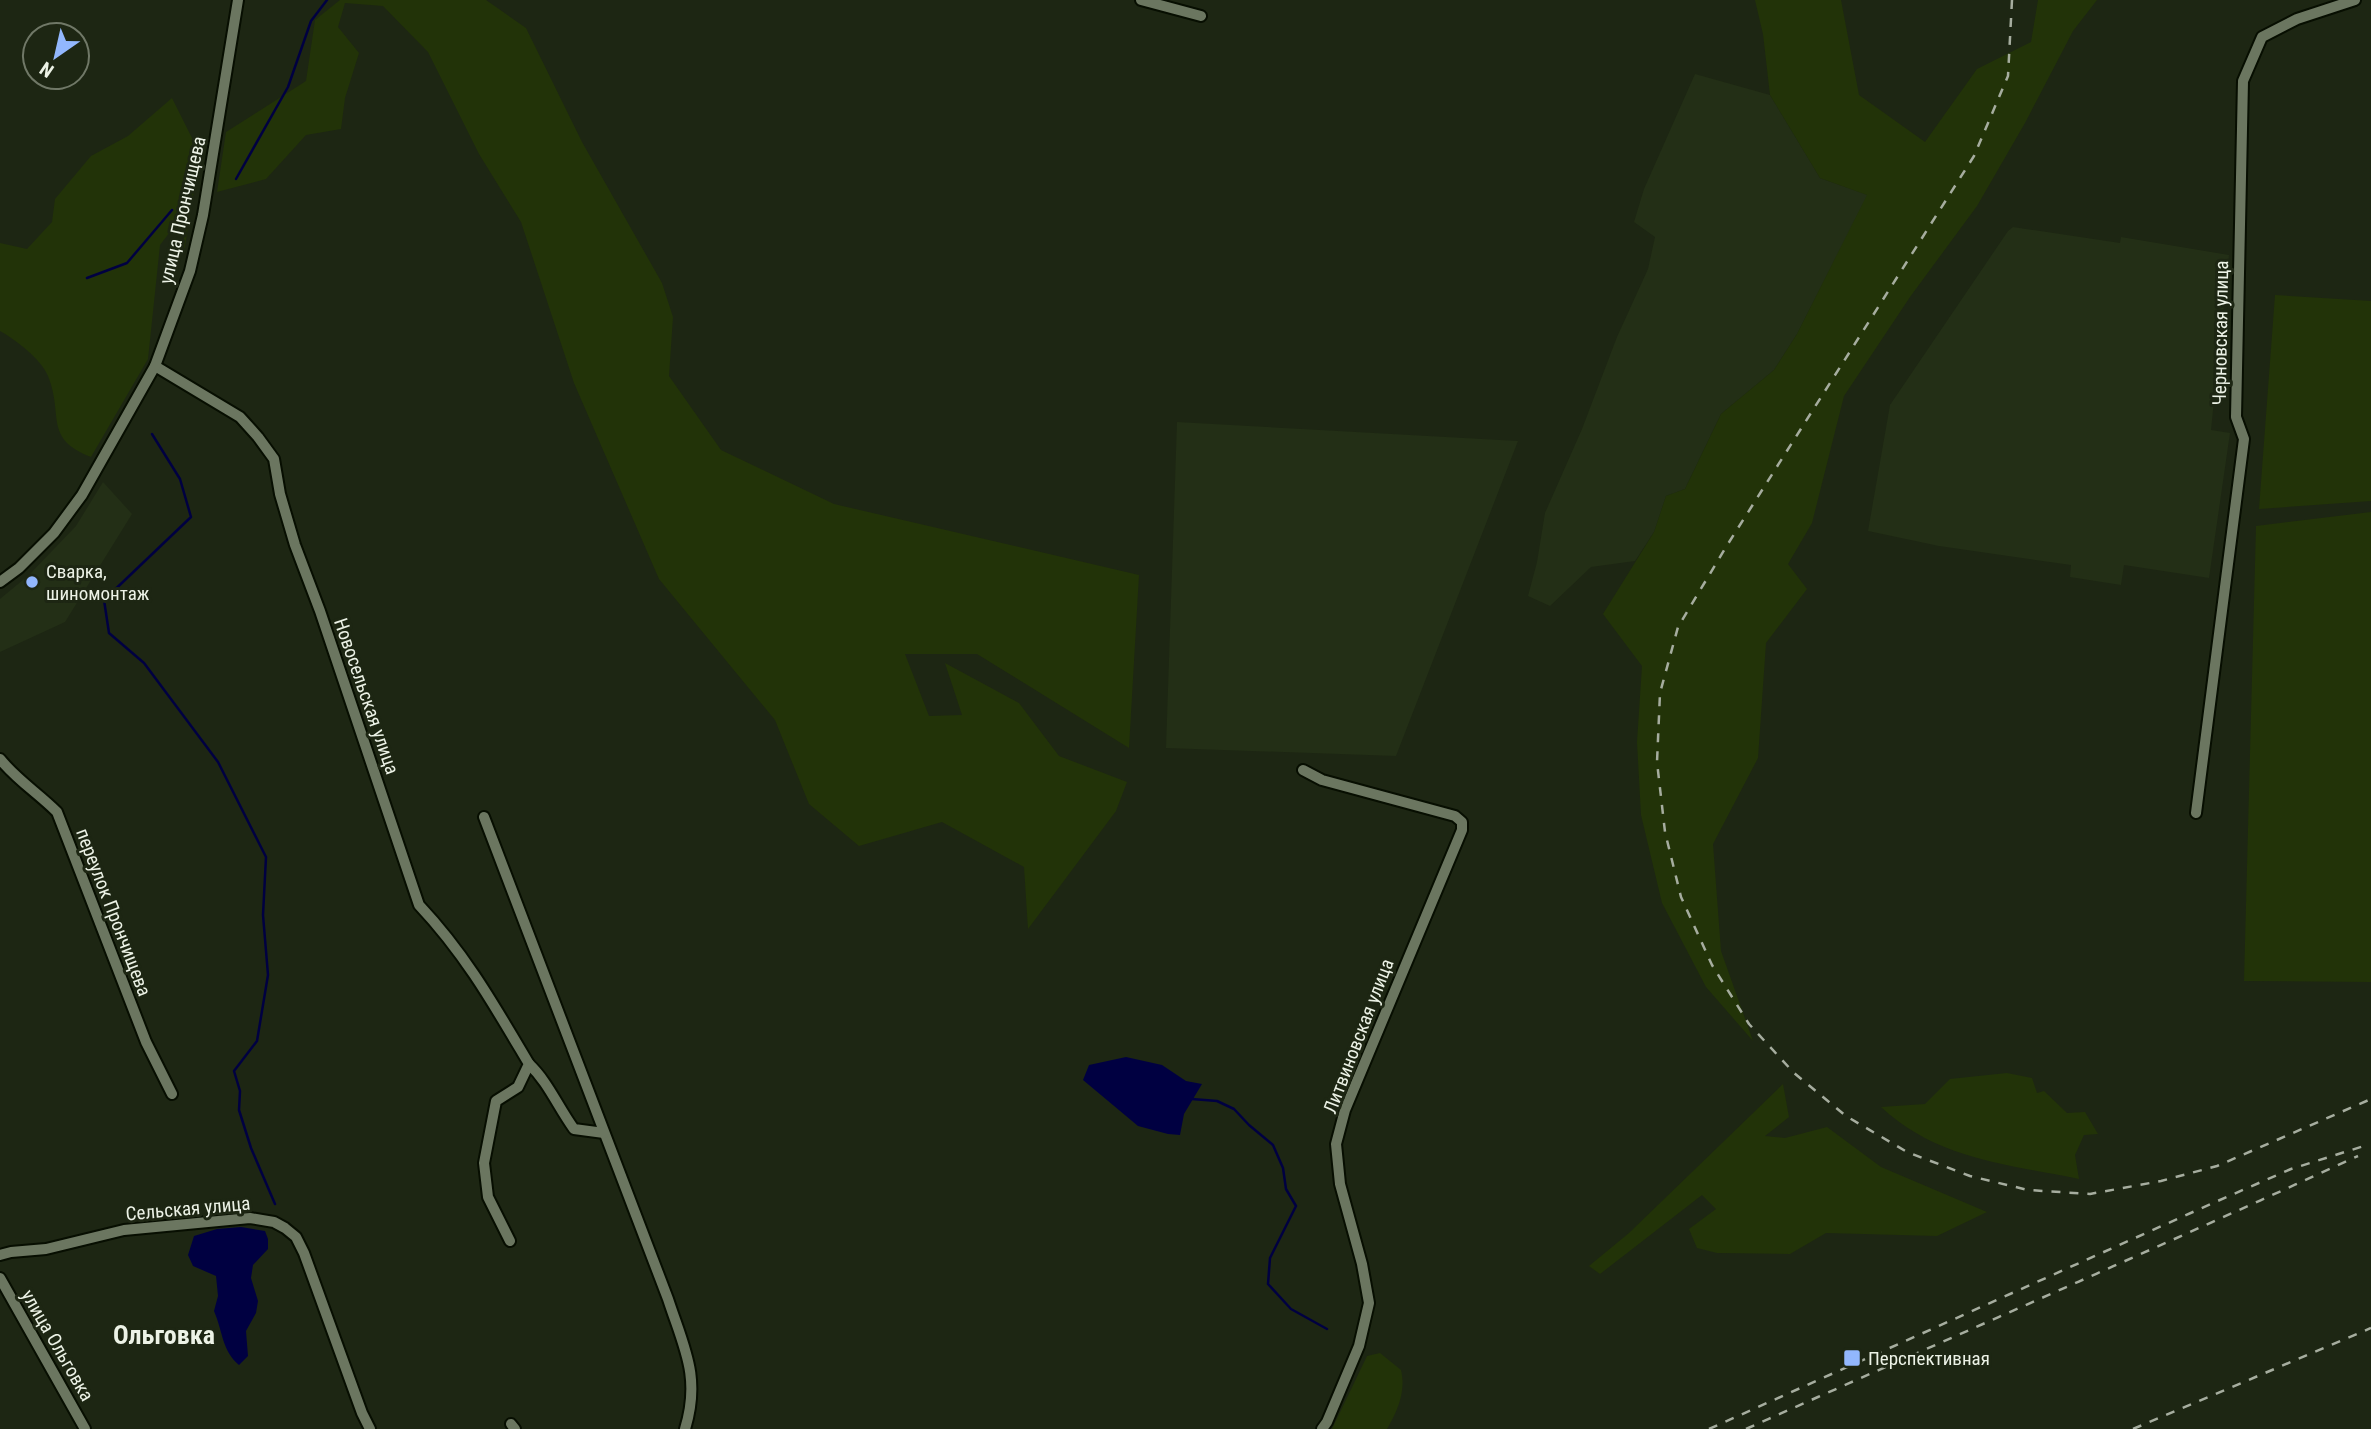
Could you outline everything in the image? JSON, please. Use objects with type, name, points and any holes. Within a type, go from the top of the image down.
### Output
[{"type":"street","name":"улица Прончищева","points":[[0,582],[19,568],[54,533],[82,495],[155,366],[190,271],[203,215],[238,0]]},
{"type":"street","points":[[1141,0],[1201,16]]},
{"type":"street","name":"Черновская улица","points":[[2196,813],[2244,439],[2236,417],[2243,81],[2262,37],[2297,19],[2355,0]]},
{"type":"street","name":"Новосельская улица","points":[[155,366],[240,417],[274,459],[280,494],[295,545],[320,611],[419,905],[455,946],[497,1007],[529,1064],[542,1077],[559,1109],[574,1129],[604,1133]]},
{"type":"street","name":"переулок Прончищева","points":[[0,760],[15,778],[37,793],[57,812],[137,1020],[172,1094]]},
{"type":"street","name":"Литвиновская улица","points":[[1303,770],[1322,780],[1455,816],[1462,822],[1462,830],[1345,1110],[1336,1144],[1340,1184],[1362,1264],[1369,1304],[1359,1346],[1322,1429]]},
{"type":"street","points":[[484,817],[668,1299],[691,1370],[692,1406],[685,1429]]},
{"type":"street","points":[[510,1241],[488,1197],[484,1163],[496,1101],[518,1087],[529,1064]]},
{"type":"street","name":"Сельская улица","points":[[0,1255],[46,1249],[136,1228],[250,1217],[274,1222],[296,1237],[304,1254],[370,1429]]},
{"type":"street","name":"улица Ольговка","points":[[0,1278],[85,1429]]},
{"type":"shaded area","points":[[340,0],[486,0],[526,28],[582,142],[662,283],[673,317],[669,376],[721,450],[834,504],[1139,575],[1129,748],[977,654],[905,654],[929,716],[962,715],[945,663],[1019,703],[1059,756],[1127,782],[1116,811],[1028,929],[1024,867],[942,822],[859,846],[809,804],[775,720],[659,579],[574,383],[521,222],[479,154],[428,52],[383,6],[345,3],[338,27],[359,53],[345,98],[341,129],[306,135],[266,179],[217,192],[226,132],[306,81],[315,20]]},
{"type":"shaded area","points":[[1755,0],[1841,0],[1859,95],[1925,142],[1977,69],[2031,42],[2038,0],[2097,0],[2073,31],[2025,123],[1977,206],[1910,297],[1844,396],[1812,523],[1788,564],[1807,589],[1766,643],[1758,758],[1713,844],[1721,951],[1753,1041],[1706,987],[1662,903],[1641,815],[1637,742],[1642,666],[1603,614],[1654,532],[1666,496],[1685,489],[1721,414],[1774,370],[1797,334],[1867,195],[1820,178],[1770,95],[1763,34]]},
{"type":"shaded area","points":[[1695,74],[1770,95],[1820,178],[1868,195],[1797,334],[1774,370],[1721,414],[1685,489],[1666,496],[1654,532],[1635,561],[1591,567],[1550,606],[1528,596],[1545,513],[1582,429],[1617,337],[1648,269],[1655,237],[1634,222],[1644,189]]},
{"type":"shaded area","points":[[172,98],[200,154],[184,252],[184,234],[176,224],[160,245],[148,359],[91,457],[76,450],[61,434],[48,376],[40,363],[0,331],[0,243],[27,249],[52,222],[55,199],[91,156],[128,136]]},
{"type":"shaded area","points":[[2013,227],[2120,243],[2121,237],[2229,255],[2211,430],[2230,433],[2209,578],[2124,565],[2121,585],[2070,577],[2071,565],[1939,546],[1868,531],[1890,405]]},
{"type":"shaded area","points":[[2275,295],[2371,301],[2371,501],[2259,509]]},
{"type":"shaded area","points":[[1177,422],[1518,441],[1396,756],[1166,748]]},
{"type":"shaded area","points":[[103,482],[132,514],[65,622],[0,652],[0,599],[29,575],[76,526]]},
{"type":"shaded area","points":[[2371,512],[2371,982],[2244,981],[2256,526]]},
{"type":"shaded area","points":[[1126,1057],[1162,1065],[1186,1081],[1202,1084],[1184,1114],[1180,1135],[1138,1126],[1083,1080],[1089,1065]]},
{"type":"shaded area","points":[[2007,1073],[2032,1078],[2037,1093],[2044,1091],[2067,1113],[2085,1112],[2098,1134],[2084,1135],[2075,1155],[2079,1179],[2000,1164],[1950,1149],[1903,1125],[1881,1107],[1925,1104],[1950,1079]]},
{"type":"shaded area","points":[[1783,1084],[1789,1117],[1765,1136],[1785,1138],[1827,1127],[1881,1167],[1987,1212],[1937,1236],[1826,1233],[1790,1254],[1717,1253],[1697,1248],[1689,1229],[1716,1209],[1702,1195],[1600,1274],[1589,1266],[1629,1233]]},
{"type":"shaded area","points":[[241,1227],[265,1231],[268,1249],[253,1265],[251,1278],[258,1301],[256,1313],[246,1331],[248,1356],[239,1365],[229,1354],[214,1311],[218,1296],[216,1276],[193,1266],[188,1255],[194,1236],[217,1229]]},
{"type":"shaded area","points":[[1380,1353],[1401,1370],[1402,1378],[1400,1400],[1387,1429],[1332,1429],[1367,1356]]},
{"type":"waterway","points":[[236,179],[288,87],[311,21],[327,0]]},
{"type":"waterway","points":[[87,278],[127,263],[172,210]]},
{"type":"waterway","points":[[152,434],[180,479],[191,517],[104,600],[109,633],[144,663],[218,762],[266,857],[263,915],[268,975],[257,1041],[234,1071],[240,1091],[239,1110],[251,1148],[275,1204]]},
{"type":"waterway","points":[[1192,1099],[1217,1101],[1234,1109],[1273,1145],[1283,1168],[1286,1189],[1296,1206],[1270,1258],[1268,1284],[1291,1309],[1327,1329]]},
{"type":"railway","points":[[2012,0],[2008,76],[1974,156],[1678,627],[1660,693],[1657,762],[1665,832],[1681,897],[1712,965],[1749,1024],[1794,1073],[1846,1116],[1907,1152],[1970,1176],[2028,1190],[2090,1194],[2161,1181],[2217,1166],[2371,1099]]},
{"type":"railway","points":[[1709,1429],[2291,1169],[2364,1146]]},
{"type":"railway","points":[[1746,1429],[2358,1156]]},
{"type":"railway","points":[[2133,1429],[2371,1328]]},
{"type":"place","name":"Сварка, шиномонтаж","points":[[32,582]]},
{"type":"place","name":"Перспективная","points":[[1852,1358]]},
{"type":"district","name":"Ольговка","points":[[164,1335]]}]
